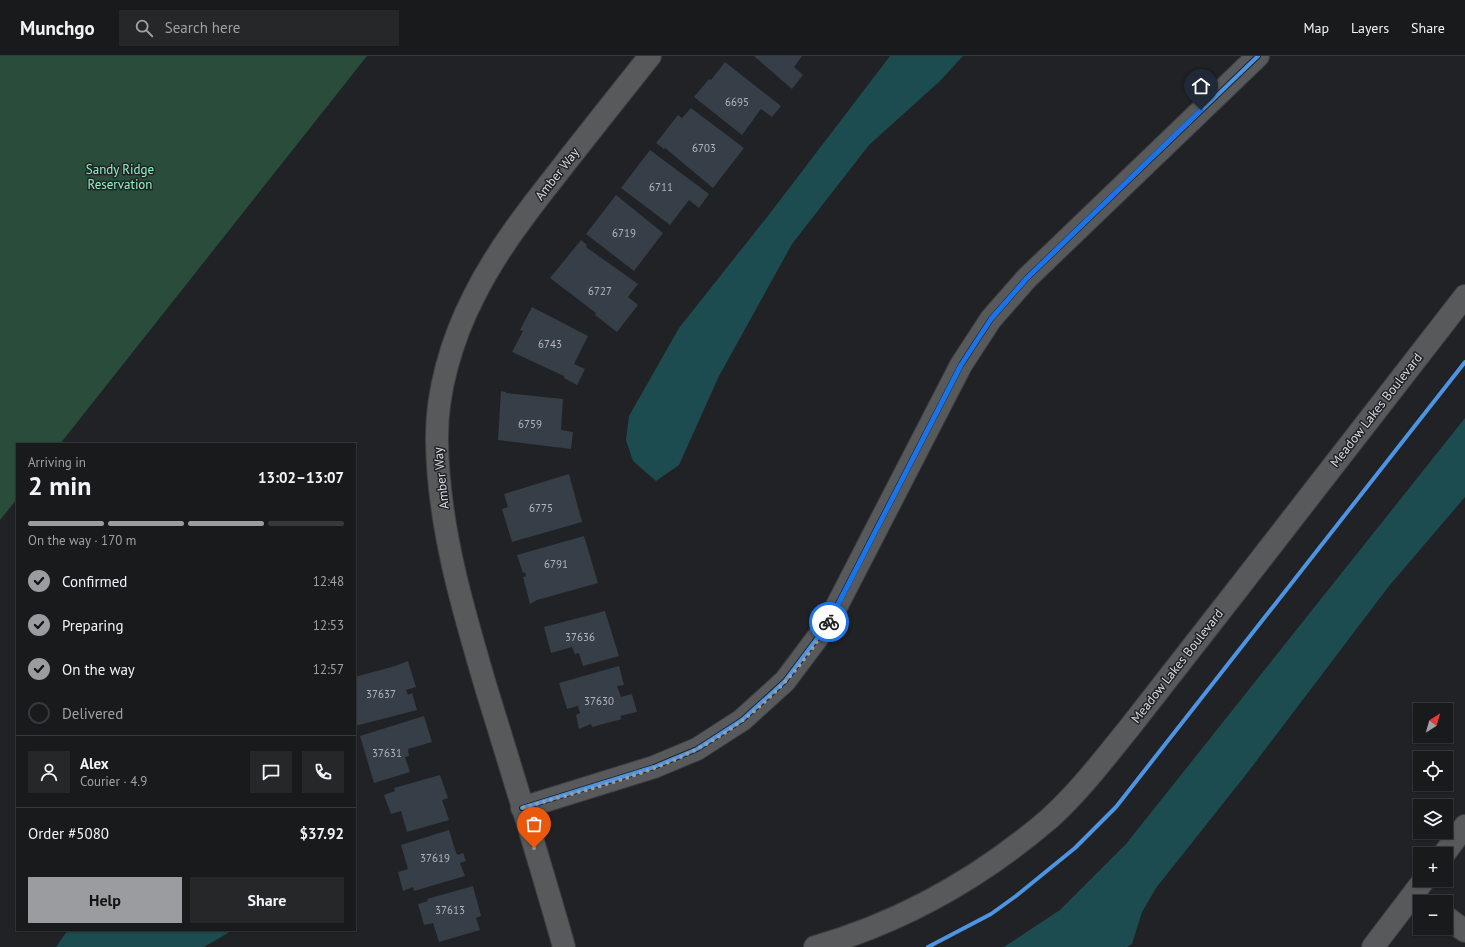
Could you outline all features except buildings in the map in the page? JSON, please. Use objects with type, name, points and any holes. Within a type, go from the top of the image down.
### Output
[{"type":"street","name":"Amber Way","points":[[564,947],[472,640],[450,549],[441,491],[437,440],[445,375],[457,335],[473,297],[492,262],[522,219],[650,56]]},
{"type":"street","points":[[522,808],[627,776],[697,749],[742,720],[785,680],[827,625],[961,365],[991,319],[1027,278],[1258,56]]},
{"type":"street","name":"Meadow Lakes Boulevard","points":[[815,947],[848,937],[901,916],[948,892],[1002,856],[1049,819],[1069,799],[1141,713],[1465,296]]},
{"type":"street","points":[[1449,847],[1465,826]]},
{"type":"street","points":[[1373,947],[1422,891]]},
{"type":"street","points":[[1453,922],[1465,931]]},
{"type":"green space","name":"Sandy Ridge Reservation","points":[[0,56],[367,56],[61,443],[16,443],[16,500],[0,520]]},
{"type":"water","points":[[890,56],[963,56],[940,81],[869,145],[792,244],[719,376],[679,465],[656,481],[633,461],[626,440],[629,416],[679,328],[771,212]]},
{"type":"water","points":[[1465,418],[1465,497],[1389,586],[1248,772],[1156,888],[1142,912],[1132,944],[1127,947],[1004,947],[1060,910],[1126,844]]},
{"type":"water","points":[[67,931],[231,931],[204,947],[56,947]]},
{"type":"cycle path","points":[[522,808],[654,767],[697,749],[742,720],[785,681],[827,625],[961,365],[991,319],[1027,278],[1258,56]]},
{"type":"cycle path","points":[[928,947],[991,914],[1016,896],[1075,848],[1116,807],[1465,362]]},
{"type":"way so far","points":[[534,848],[522,808],[674,760],[723,734],[765,700],[785,680],[829,622]]},
{"type":"route","points":[[829,622],[961,365],[991,319],[1027,278],[1201,110]]}]
